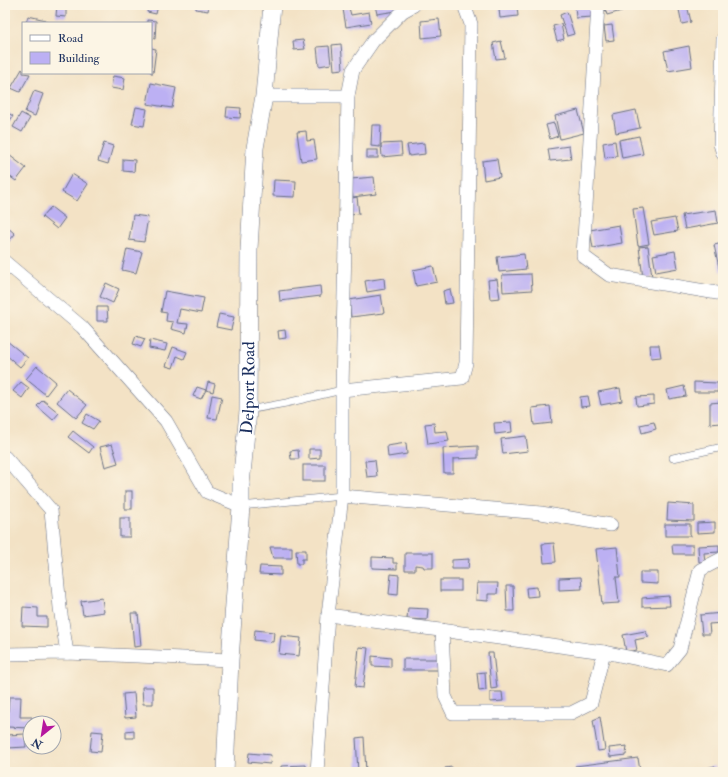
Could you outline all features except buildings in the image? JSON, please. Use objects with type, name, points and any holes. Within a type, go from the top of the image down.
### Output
[{"type":"street","name":"Delport Road","points":[[225,772],[230,660],[241,506],[241,485],[248,410],[249,249],[253,179],[255,148],[264,96],[272,5]]},
{"type":"street","points":[[317,772],[328,614],[342,496],[342,390],[348,96],[353,70],[373,41],[403,11],[414,5]]},
{"type":"street","points":[[342,390],[462,378],[466,363],[471,24],[464,5]]},
{"type":"street","points":[[598,5],[583,256],[609,275],[723,294]]},
{"type":"street","points":[[723,39],[720,144],[723,154]]},
{"type":"street","points":[[264,96],[348,96]]},
{"type":"street","points":[[5,262],[82,327],[166,421],[207,492],[241,506]]},
{"type":"street","points":[[5,457],[51,510],[60,608],[67,653]]},
{"type":"street","points":[[342,496],[541,513],[611,525]]},
{"type":"street","points":[[328,614],[604,652],[667,665],[680,649],[700,570],[723,558]]},
{"type":"street","points":[[442,630],[445,696],[452,713],[571,712],[591,703],[604,652]]},
{"type":"street","points":[[5,654],[67,653],[230,660]]},
{"type":"lane","points":[[248,410],[342,390]]},
{"type":"lane","points":[[673,458],[723,447]]},
{"type":"lane","points":[[241,506],[342,496]]}]
